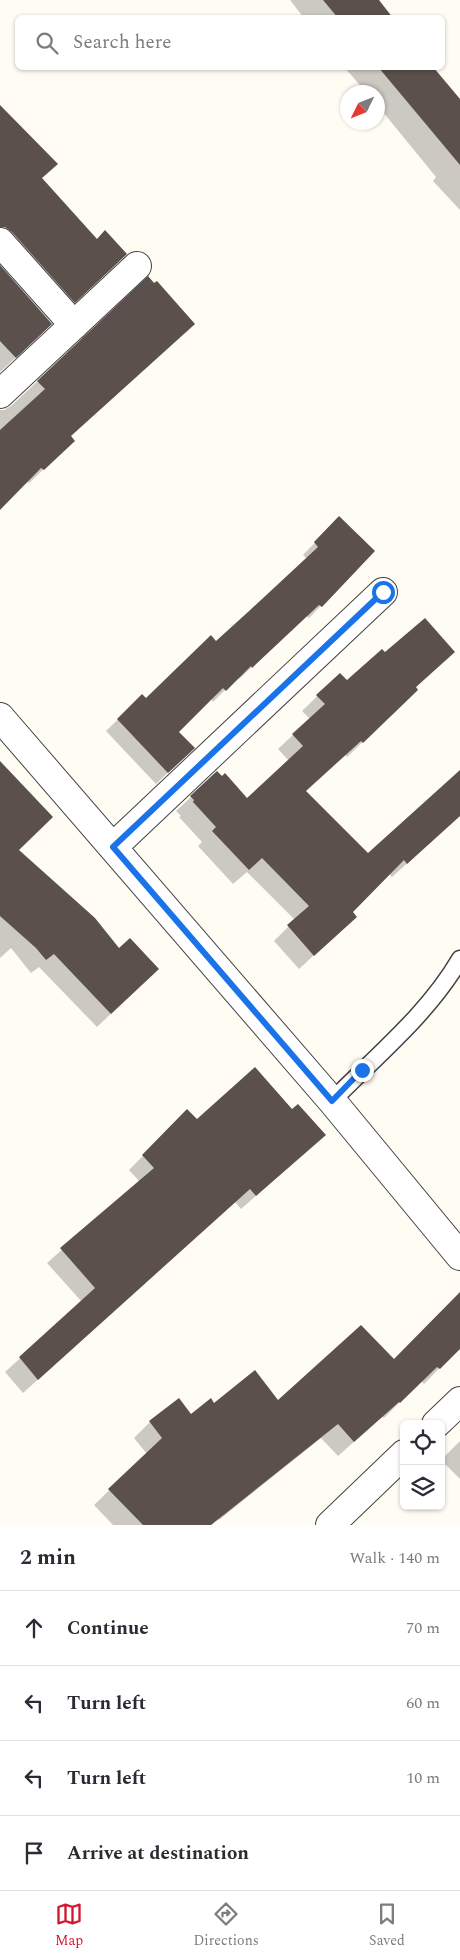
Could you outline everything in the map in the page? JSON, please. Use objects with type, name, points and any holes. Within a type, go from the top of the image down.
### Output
[{"type":"street","points":[[0,242],[74,325]]},
{"type":"street","points":[[0,394],[137,266]]},
{"type":"street","points":[[113,847],[383,592]]},
{"type":"street","points":[[0,717],[332,1101],[460,1256]]},
{"type":"street","points":[[440,1420],[460,1401]]},
{"type":"street","points":[[330,1525],[400,1458]]},
{"type":"lane","points":[[332,1101],[429,1003],[446,984],[460,959]]},
{"type":"building","points":[[323,0],[379,0],[391,15],[336,15]]},
{"type":"building","points":[[381,70],[436,70],[460,99],[460,165]]},
{"type":"building","points":[[0,105],[58,164],[42,178],[97,239],[105,230],[127,254],[75,303],[12,232],[5,227],[0,227]]},
{"type":"building","points":[[0,265],[52,324],[16,358],[0,341]]},
{"type":"building","points":[[148,276],[154,283],[157,281],[195,324],[71,436],[75,441],[44,470],[41,468],[0,510],[0,430],[45,389],[37,381]]},
{"type":"building","points":[[339,516],[375,551],[322,607],[319,605],[226,691],[223,688],[179,732],[195,748],[168,773],[117,719],[142,694],[146,698],[211,635],[216,641],[248,612],[318,547],[314,542]]},
{"type":"building","points":[[425,618],[455,652],[416,687],[418,690],[363,743],[361,741],[306,791],[368,853],[460,770],[460,816],[407,864],[404,860],[353,912],[357,917],[314,956],[287,925],[309,906],[262,858],[249,870],[212,831],[216,827],[193,802],[194,800],[190,796],[217,771],[222,776],[225,773],[247,798],[303,746],[292,734],[325,704],[316,695],[340,673],[347,680],[382,649],[385,652]]},
{"type":"building","points":[[0,761],[53,817],[19,850],[95,918],[119,948],[130,938],[159,969],[111,1014],[54,954],[46,960],[36,948],[0,916]]},
{"type":"building","points":[[255,1067],[292,1109],[298,1104],[326,1135],[256,1196],[250,1189],[38,1380],[19,1357],[95,1288],[60,1248],[154,1168],[142,1155],[187,1109],[197,1119]]},
{"type":"building","points":[[460,1292],[460,1349],[440,1369],[437,1367],[400,1403],[354,1442],[338,1424],[211,1525],[143,1525],[108,1489],[162,1438],[149,1421],[179,1398],[191,1414],[211,1398],[214,1403],[255,1370],[278,1400],[361,1325],[394,1359]]},
{"type":"route","points":[[362,1070],[332,1101],[113,847],[383,592]]}]
